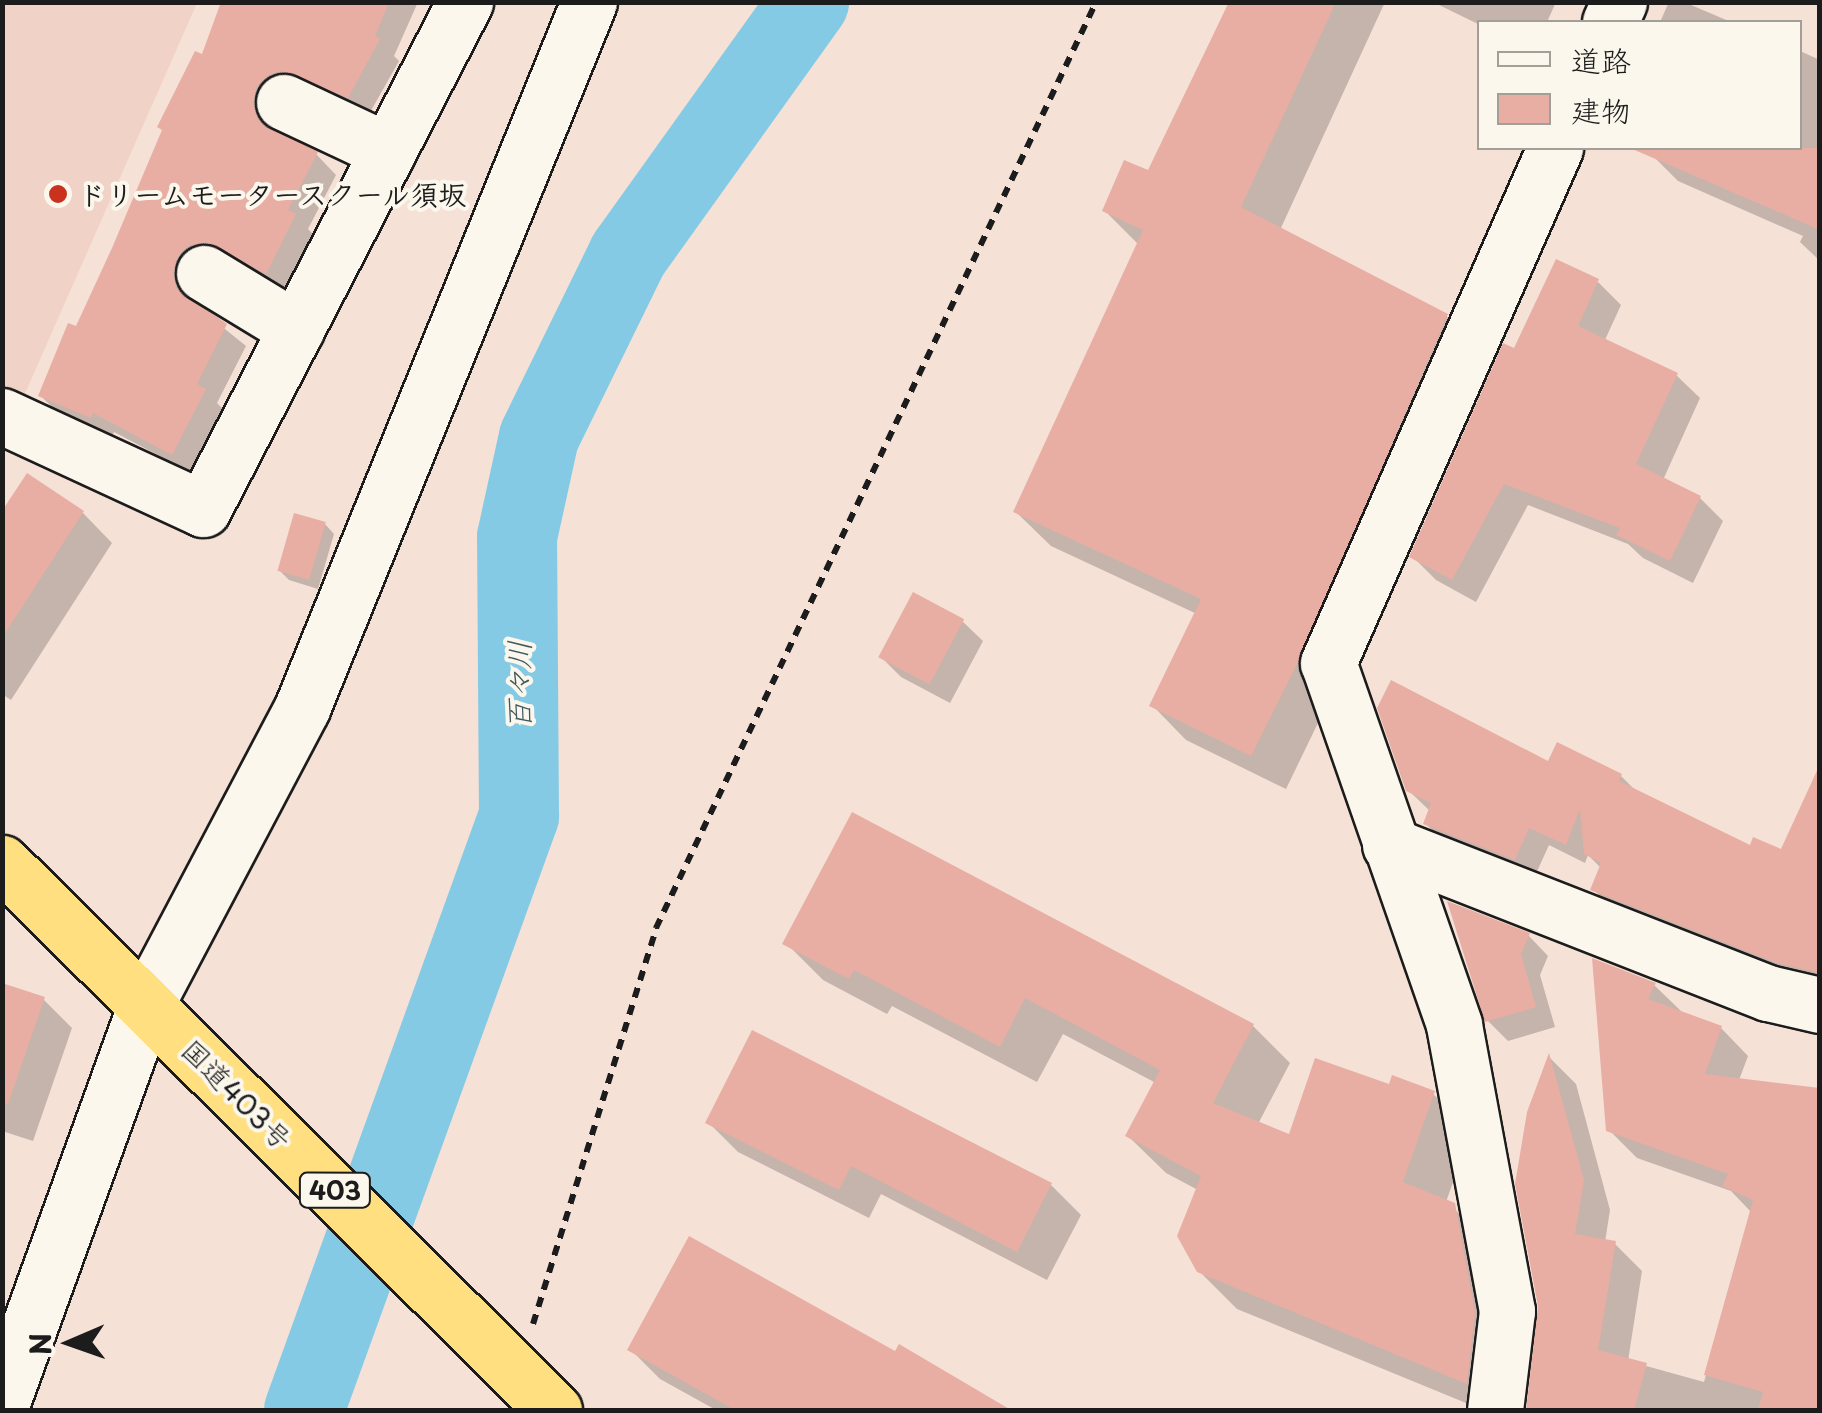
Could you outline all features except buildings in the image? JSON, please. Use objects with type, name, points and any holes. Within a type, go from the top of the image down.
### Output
[{"type":"highway","name":"国道403号","points":[[2,863],[526,1382]]},
{"type":"street","points":[[2,416],[203,508],[465,2]]},
{"type":"street","points":[[2,1402],[156,1014],[302,708],[588,2]]},
{"type":"street","points":[[284,102],[388,151]]},
{"type":"street","points":[[1495,1410],[1507,1311],[1454,1024],[1328,663],[1554,150]]},
{"type":"street","points":[[204,274],[296,328]]},
{"type":"street","points":[[1390,844],[1768,993],[1820,1005]]},
{"type":"path","points":[[526,1382],[656,928],[1096,2]]},
{"type":"shaded area","name":"ドリームモータースクール須坂","points":[[3,3],[197,3],[23,398],[3,386]]},
{"type":"waterway","name":"百々川","points":[[304,1410],[519,816],[517,537],[539,437],[628,255],[809,2]]},
{"type":"place","name":"ドリームモータースクール須坂","points":[[58,194]]}]
